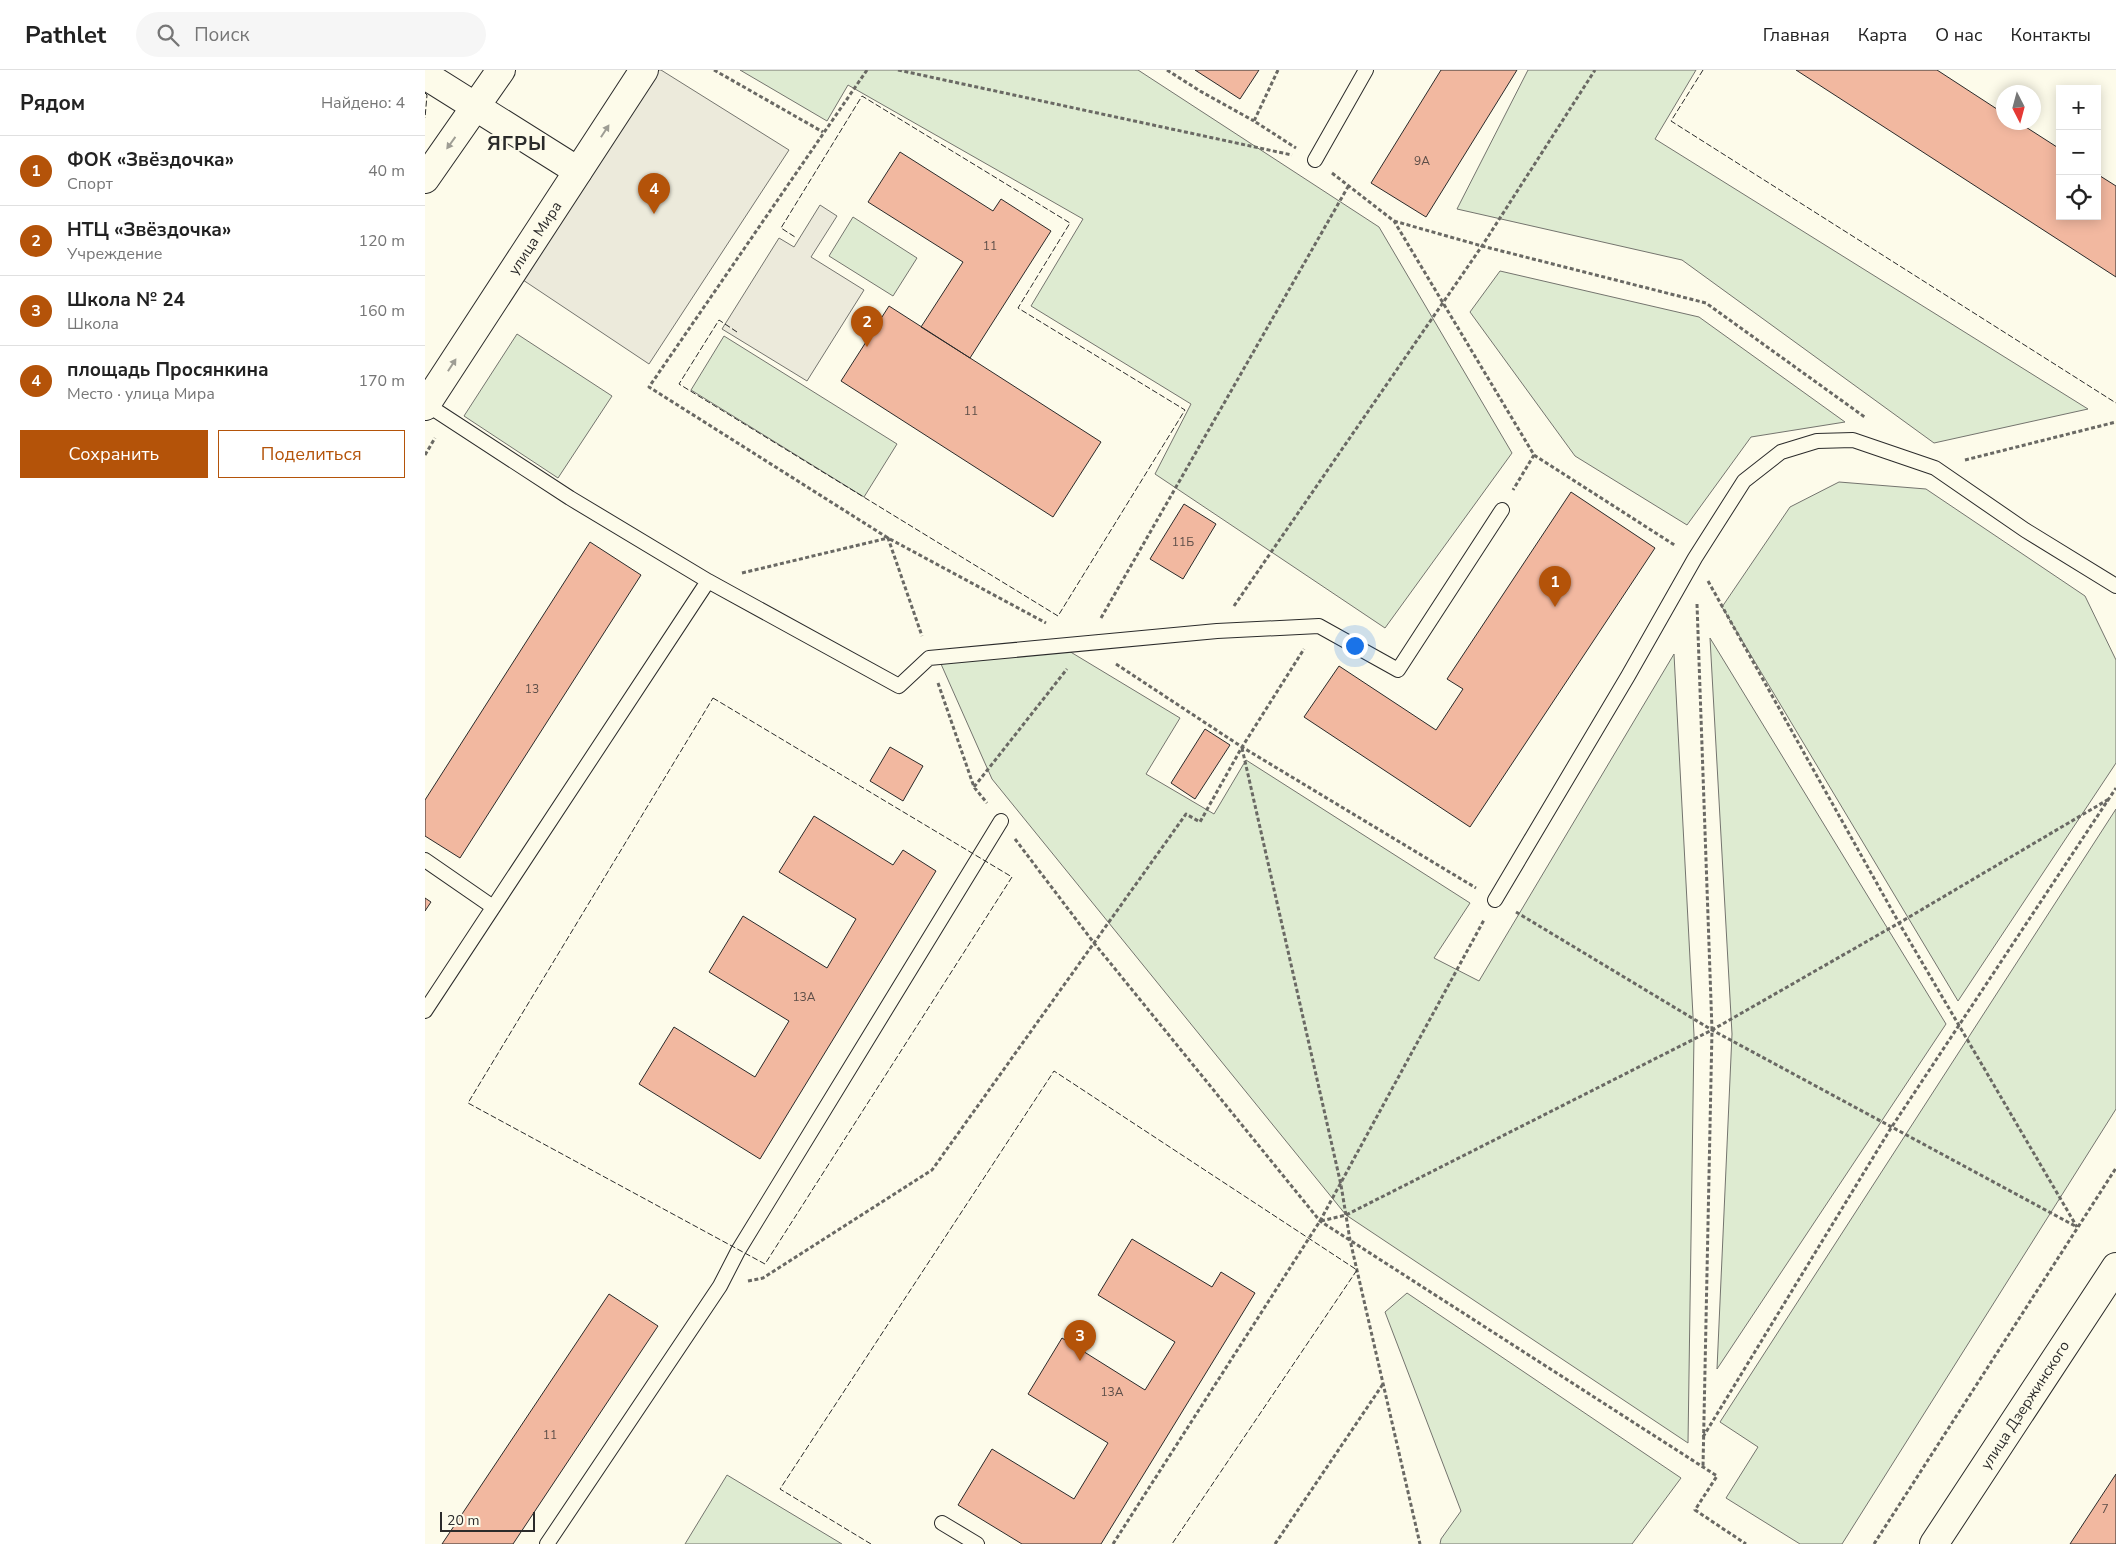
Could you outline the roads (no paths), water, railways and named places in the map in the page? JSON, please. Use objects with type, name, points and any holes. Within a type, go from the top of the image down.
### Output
[{"type":"main road","points":[[425,179],[501,70]]},
{"type":"main road","name":"улица Мира","points":[[425,405],[644,70]]},
{"type":"main road","points":[[425,75],[579,172]]},
{"type":"main road","name":"улица Дзержинского","points":[[1934,1544],[2116,1266]]},
{"type":"lane","points":[[1315,160],[1366,70]]},
{"type":"lane","points":[[425,405],[570,498],[708,581],[899,686],[929,658],[1217,630],[1319,626],[1398,670],[1502,510]]},
{"type":"lane","points":[[1495,900],[1628,676],[1695,558],[1744,481],[1781,452],[1817,441],[1853,440],[1935,468],[2025,530],[2116,586]]},
{"type":"lane","points":[[425,1011],[708,581]]},
{"type":"lane","points":[[547,1544],[720,1286],[743,1242],[1001,821]]},
{"type":"lane","points":[[425,860],[493,907]]},
{"type":"lane","points":[[942,1523],[977,1544]]},
{"type":"place","name":"площадь Просянкина","points":[[654,214]]},
{"type":"place","name":"НТЦ «Звёздочка»","points":[[867,347]]},
{"type":"place","name":"ФОК «Звёздочка»","points":[[1555,607]]},
{"type":"place","name":"Школа № 24","points":[[1080,1361]]},
{"type":"district","name":"ЯГРЫ","points":[[517,143]]}]
